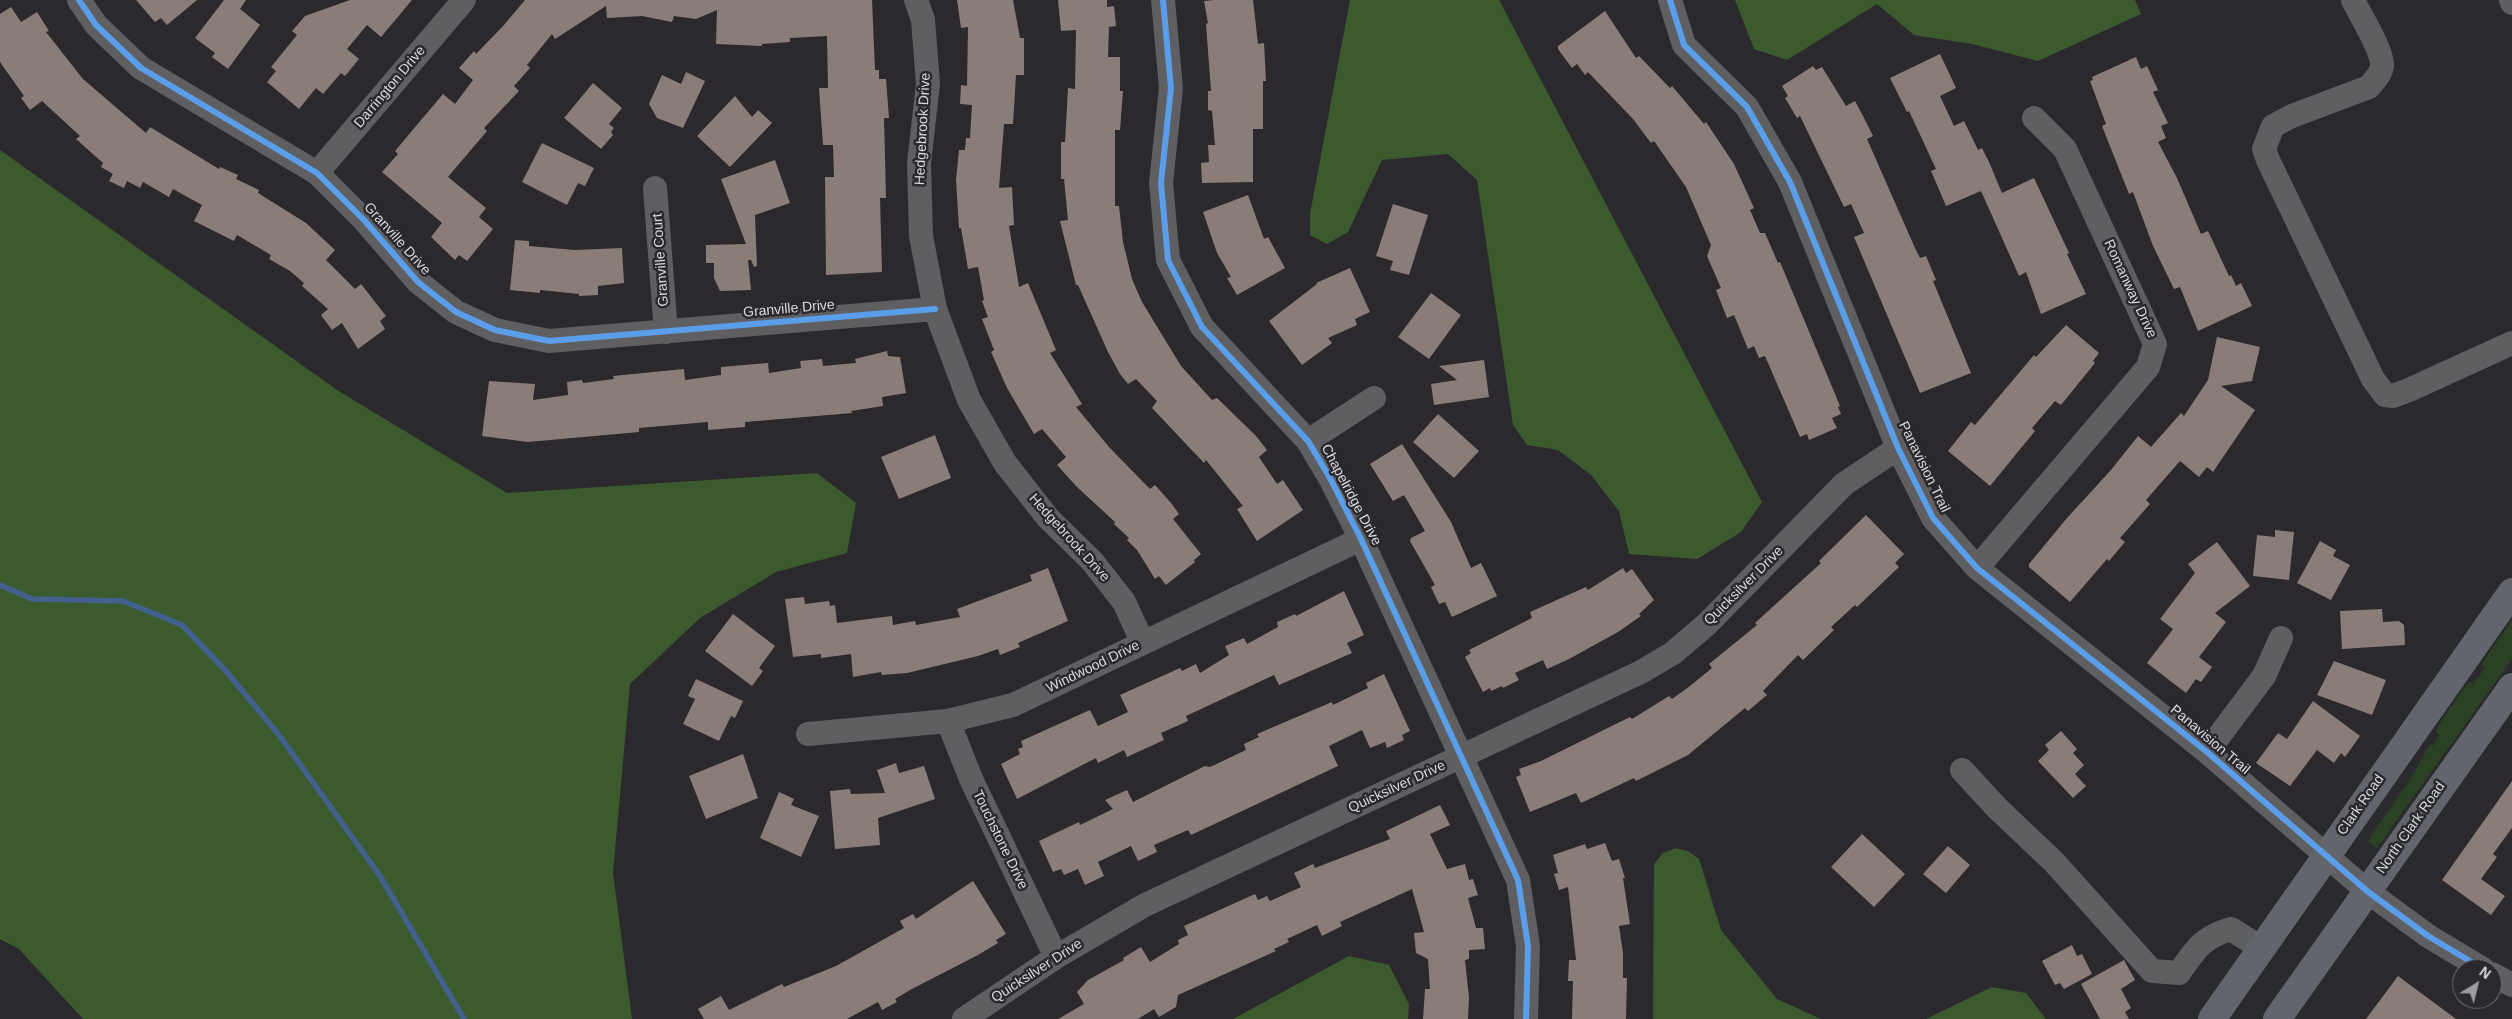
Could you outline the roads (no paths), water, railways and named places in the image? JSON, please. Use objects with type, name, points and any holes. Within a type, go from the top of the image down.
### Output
[{"type":"main road","name":"Clark Road","points":[[2212,1019],[2512,592]]},
{"type":"main road","name":"North Clark Road","points":[[2277,1019],[2512,687]]},
{"type":"street","name":"Granville Drive","points":[[79,0],[96,25],[141,68],[317,173],[364,220],[418,282],[456,312],[495,330],[549,341],[935,309]]},
{"type":"street","name":"Darrington Drive","points":[[317,173],[464,0]]},
{"type":"street","name":"Hedgebrook Drive","points":[[916,0],[923,20],[928,84],[919,163],[921,236],[935,309],[969,400],[1005,463],[1048,518],[1092,561],[1124,602],[1143,643]]},
{"type":"street","name":"Chapelridge Drive","points":[[1163,0],[1171,88],[1161,183],[1168,260],[1202,327],[1308,441],[1330,478],[1361,539],[1518,880],[1528,946],[1526,1019]]},
{"type":"street","name":"Panavision Trail","points":[[1670,0],[1684,44],[1747,107],[1790,182],[1898,448],[1933,518],[1977,568],[2207,752],[2367,891],[2428,936],[2466,959]]},
{"type":"street","points":[[2353,0],[2378,51],[2382,66],[2378,76],[2369,86],[2292,116],[2273,126],[2264,149],[2268,160],[2373,379],[2386,395],[2393,396],[2409,390],[2512,343]]},
{"type":"street","name":"Romanway Drive","points":[[1977,568],[2148,367],[2155,344],[2065,148],[2034,118]]},
{"type":"street","name":"Granville Court","points":[[655,188],[666,332]]},
{"type":"street","points":[[1308,441],[1374,398]]},
{"type":"street","name":"Quicksilver Drive","points":[[964,1019],[1056,957],[1145,905],[1463,757],[1641,672],[1673,653],[1707,624],[1844,484],[1898,448]]},
{"type":"street","name":"Windwood Drive","points":[[808,734],[948,721],[1013,705],[1361,539]]},
{"type":"street","points":[[2207,752],[2264,676],[2281,638]]},
{"type":"street","name":"Touchstone Drive","points":[[948,721],[971,779],[1056,957]]},
{"type":"street","points":[[1962,770],[1997,808],[2060,869],[2152,971],[2179,973],[2195,950],[2211,935],[2231,929],[2261,948]]},
{"type":"waterway","points":[[0,585],[32,599],[123,601],[182,625],[225,670],[279,735],[380,876],[464,1019]]}]
